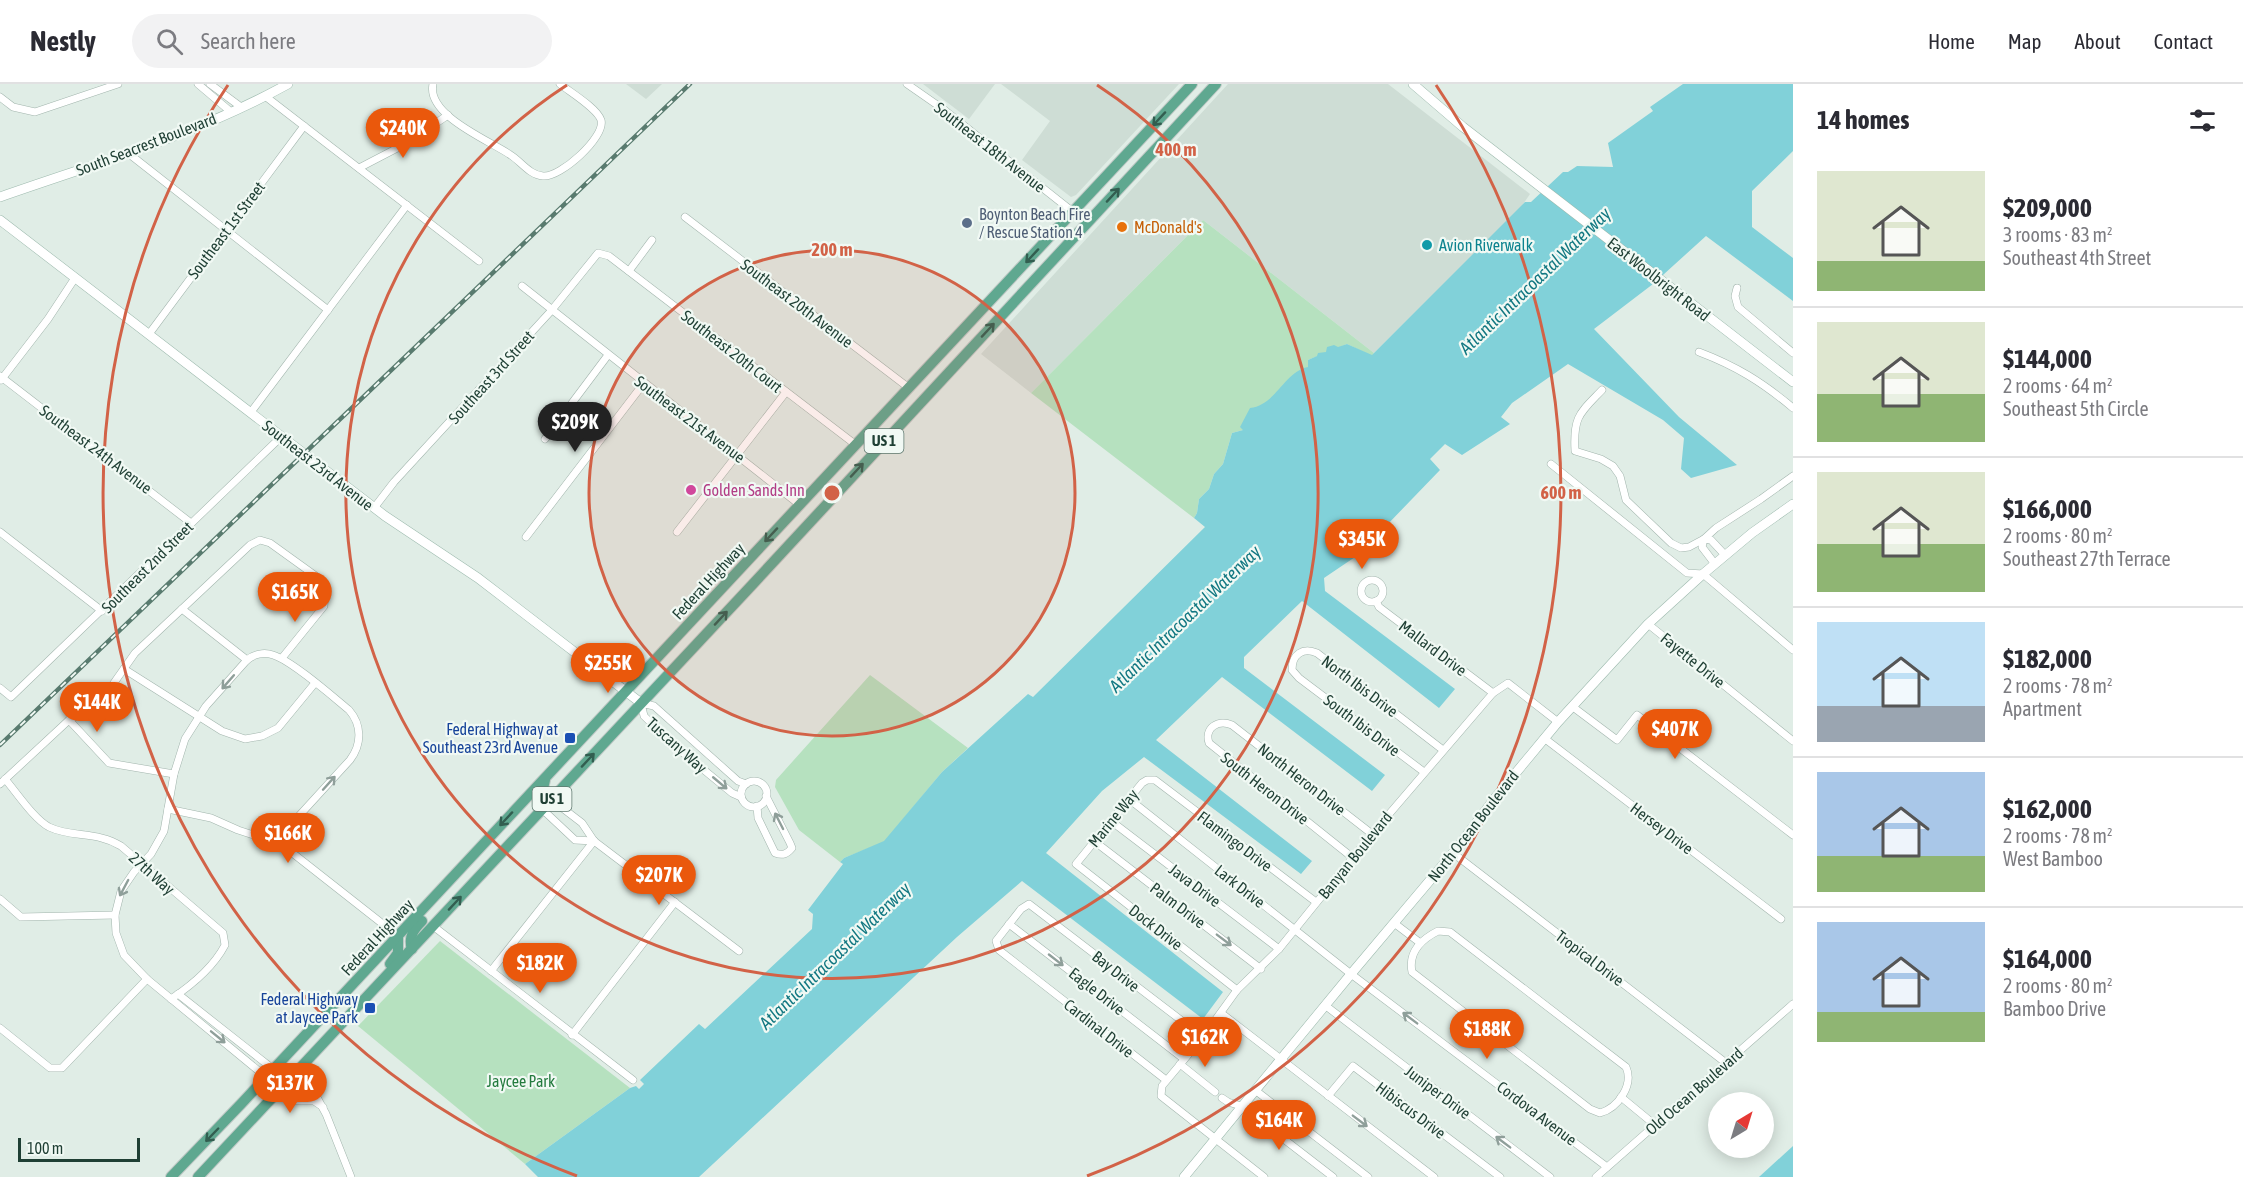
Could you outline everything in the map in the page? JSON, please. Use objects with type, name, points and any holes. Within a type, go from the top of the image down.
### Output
[{"type":"main road","name":"South Seacrest Boulevard","points":[[0,197],[128,153],[231,112],[288,84]]},
{"type":"main road","name":"Federal Highway","points":[[171,1177],[1192,84]]},
{"type":"main road","name":"Federal Highway","points":[[198,1177],[543,810],[1216,84]]},
{"type":"main road","name":"East Woolbright Road","points":[[1413,84],[1463,127],[1793,382]]},
{"type":"main road","points":[[1083,202],[1086,225]]},
{"type":"main road","points":[[1073,212],[1073,238]]},
{"type":"main road","name":"Southeast 23rd Avenue","points":[[0,220],[374,508],[478,578],[641,703]]},
{"type":"main road","points":[[811,493],[817,513]]},
{"type":"main road","name":"North Ocean Boulevard","points":[[1184,1177],[1211,1136],[1255,1090],[1454,854],[1558,722],[1648,624],[1725,555],[1793,504]]},
{"type":"main road","points":[[752,585],[761,567],[801,523],[800,505]]},
{"type":"main road","points":[[543,810],[540,801],[546,776]]},
{"type":"main road","points":[[412,949],[411,938],[414,929],[452,889],[459,871]]},
{"type":"main road","points":[[355,1009],[360,997],[395,959],[399,945],[398,936]]},
{"type":"street","points":[[0,97],[8,105],[18,110],[40,111],[118,84]]},
{"type":"street","points":[[198,84],[231,112]]},
{"type":"street","points":[[210,84],[241,107]]},
{"type":"street","points":[[433,84],[432,93],[436,104],[448,115],[478,137],[509,154],[530,172],[542,176],[559,173],[593,141],[601,129],[602,123],[597,112],[560,84]]},
{"type":"street","name":"Southeast 18th Avenue","points":[[906,84],[943,110],[1073,212]]},
{"type":"street","points":[[265,96],[479,261]]},
{"type":"street","points":[[359,168],[407,143],[448,115]]},
{"type":"street","name":"Southeast 1st Street","points":[[149,334],[304,126]]},
{"type":"street","points":[[128,153],[328,310]]},
{"type":"street","points":[[251,412],[406,205]]},
{"type":"street","name":"Southeast 20th Avenue","points":[[685,216],[909,388]]},
{"type":"street","points":[[629,271],[652,240]]},
{"type":"street","name":"Southeast 3rd Street","points":[[374,508],[394,482],[551,310],[598,253],[609,256]]},
{"type":"street","name":"Southeast 20th Court","points":[[609,256],[856,445]]},
{"type":"street","points":[[1,378],[48,319],[75,278]]},
{"type":"street","name":"Southeast 21st Avenue","points":[[522,286],[800,505]]},
{"type":"street","points":[[1737,288],[1735,296],[1738,307],[1793,353]]},
{"type":"street","points":[[1699,352],[1728,363],[1764,384],[1793,408]]},
{"type":"street","points":[[545,439],[608,355]]},
{"type":"street","name":"Southeast 24th Avenue","points":[[1,378],[191,523]]},
{"type":"street","points":[[526,537],[644,384]]},
{"type":"street","points":[[1602,390],[1580,413],[1574,429],[1575,451],[1601,459],[1614,466],[1620,476],[1626,500],[1671,543],[1681,548],[1689,547],[1704,539],[1716,528],[1761,500],[1793,476]]},
{"type":"street","points":[[677,532],[786,392]]},
{"type":"street","name":"Southeast 2nd Street","points":[[0,688],[11,697],[282,436]]},
{"type":"street","points":[[1551,464],[1688,573],[1703,574],[1793,650]]},
{"type":"street","points":[[0,532],[102,611]]},
{"type":"street","points":[[1704,539],[1711,540],[1725,555]]},
{"type":"street","points":[[1704,539],[1702,547],[1715,564]]},
{"type":"street","points":[[2,782],[69,720],[94,706],[104,697],[135,653],[250,545],[260,540],[270,543],[320,579],[326,595],[321,611],[282,658]]},
{"type":"street","name":"Mallard Drive","points":[[1376,601],[1379,607],[1493,693]]},
{"type":"street","points":[[182,609],[247,660]]},
{"type":"street","name":"Fayette Drive","points":[[1648,624],[1793,741]]},
{"type":"street","name":"North Ibis Drive","points":[[1299,678],[1292,670],[1295,657],[1299,652],[1305,650],[1317,653],[1443,750]]},
{"type":"street","points":[[269,1073],[171,999],[132,964],[118,945],[115,915],[121,891],[158,843],[164,831],[174,774],[185,739],[199,715],[247,660],[251,656],[262,653],[282,658],[352,714],[358,725],[358,744],[350,760],[276,841]]},
{"type":"street","points":[[124,669],[233,736],[245,739],[262,736],[282,724],[315,683]]},
{"type":"street","name":"South Ibis Drive","points":[[1299,678],[1424,772]]},
{"type":"street","points":[[1493,693],[1508,683],[1558,722]]},
{"type":"street","name":"Banyan Boulevard","points":[[1166,1080],[1203,1037],[1237,990],[1279,949],[1372,834],[1493,693]]},
{"type":"street","name":"Tuscany Way","points":[[757,806],[749,806],[669,739],[644,716],[641,703],[654,706],[729,773],[746,784],[753,781],[760,783],[765,789],[766,796]]},
{"type":"street","points":[[1574,707],[1617,740],[1637,715],[1793,835]]},
{"type":"street","points":[[69,720],[109,763],[174,774]]},
{"type":"street","name":"South Heron Drive","points":[[1232,725],[1220,722],[1211,728],[1207,734],[1209,743],[1353,858]]},
{"type":"street","name":"North Heron Drive","points":[[1232,725],[1372,834]]},
{"type":"street","name":"Hersey Drive","points":[[1544,738],[1781,919]]},
{"type":"street","name":"Marine Way","points":[[1076,864],[1142,783],[1155,780]]},
{"type":"street","name":"Flamingo Drive","points":[[1155,780],[1316,902]]},
{"type":"street","name":"27th Way","points":[[2,782],[46,825],[58,830],[110,838],[213,927],[219,929],[225,939],[222,951],[201,976],[171,999]]},
{"type":"street","points":[[741,797],[746,784]]},
{"type":"street","points":[[766,796],[792,848],[781,855],[775,853],[758,818],[757,806],[766,796]]},
{"type":"street","name":"Lark Drive","points":[[1129,798],[1351,974]]},
{"type":"street","points":[[552,800],[582,824],[594,841],[739,951]]},
{"type":"street","points":[[168,809],[211,818],[249,834],[276,841],[398,936]]},
{"type":"street","points":[[543,810],[575,840],[594,841]]},
{"type":"street","name":"Java Drive","points":[[1111,821],[1279,949]]},
{"type":"street","points":[[491,971],[594,841]]},
{"type":"street","name":"Palm Drive","points":[[1094,841],[1261,969]]},
{"type":"street","name":"Tropical Drive","points":[[1454,854],[1726,1063]]},
{"type":"street","name":"Dock Drive","points":[[1076,864],[1237,990]]},
{"type":"street","points":[[0,899],[21,917],[115,915]]},
{"type":"street","points":[[573,1035],[675,902]]},
{"type":"street","name":"Bay Drive","points":[[1009,924],[1021,909],[1029,904],[1203,1037]]},
{"type":"street","points":[[1394,923],[1419,942]]},
{"type":"street","name":"Cardinal Drive","points":[[1009,924],[996,941],[999,950],[1166,1080]]},
{"type":"street","name":"Eagle Drive","points":[[1009,924],[1182,1061],[1215,1092]]},
{"type":"street","points":[[433,926],[633,1080]]},
{"type":"street","points":[[1438,931],[1450,932],[1460,939],[1626,1067],[1629,1079],[1627,1088],[1621,1097],[1606,1111],[1600,1113],[1590,1109],[1412,972],[1411,965],[1419,942],[1438,931]]},
{"type":"street","name":"Cordova Avenue","points":[[1351,974],[1607,1167]]},
{"type":"street","points":[[0,1028],[50,1068],[62,1068],[147,979]]},
{"type":"street","points":[[178,994],[283,1086],[291,1101],[310,1100],[323,1107]]},
{"type":"street","name":"Old Ocean Boulevard","points":[[1596,1177],[1793,1005]]},
{"type":"street","name":"Juniper Drive","points":[[1326,1006],[1550,1177]]},
{"type":"street","points":[[1221,1013],[1434,1177]]},
{"type":"street","name":"Hibiscus Drive","points":[[1328,1096],[1353,1066],[1500,1177]]},
{"type":"street","points":[[1166,1080],[1162,1086],[1161,1096],[1264,1177]]},
{"type":"street","points":[[283,1086],[313,1090],[323,1107],[351,1177]]},
{"type":"street","points":[[1255,1090],[1368,1177]]},
{"type":"street","points":[[1621,1097],[1655,1125]]},
{"type":"street","points":[[1222,1098],[1241,1106],[1333,1177]]},
{"type":"shaded area","points":[[626,84],[662,84],[646,99]]},
{"type":"shaded area","points":[[923,84],[995,84],[969,119]]},
{"type":"shaded area","points":[[1001,84],[1179,84],[1076,195],[1071,197],[1022,160],[1050,121]]},
{"type":"shaded area","points":[[1228,84],[1388,84],[1530,194],[1519,210],[1374,353],[1203,220],[1031,393],[981,354]]},
{"type":"green space","points":[[1203,220],[1374,353],[1372,356],[1347,344],[1308,360],[1308,367],[1262,407],[1243,430],[1232,433],[1223,464],[1214,474],[1209,489],[1199,499],[1194,518],[1031,393]]},
{"type":"green space","points":[[870,675],[968,748],[942,772],[884,842],[844,858],[840,862],[799,830],[775,787],[776,780]]},
{"type":"green space","name":"Jaycee Park","points":[[440,941],[630,1088],[525,1164],[358,1026]]},
{"type":"water","name":"Atlantic Intracoastal Waterway","points":[[1683,84],[1793,84],[1793,151],[1752,191],[1752,227],[1793,258],[1793,301],[1706,236],[1653,284],[1594,329],[1679,417],[1737,465],[1691,478],[1681,469],[1684,438],[1663,420],[1568,364],[1512,403],[1501,417],[1510,424],[1462,455],[1445,444],[1430,459],[1440,470],[1358,555],[1324,578],[1325,591],[1455,689],[1439,708],[1302,601],[1244,657],[1244,668],[1385,775],[1372,791],[1222,677],[1156,740],[1312,861],[1301,874],[1144,757],[1102,791],[1046,853],[1223,992],[1203,1019],[1022,881],[957,937],[699,1177],[538,1177],[525,1164],[630,1088],[636,1086],[639,1089],[644,1084],[640,1080],[699,1024],[705,1029],[812,929],[813,914],[808,910],[843,864],[840,862],[844,858],[884,841],[942,772],[1028,694],[1033,697],[1205,527],[1194,518],[1199,499],[1209,489],[1214,474],[1223,464],[1232,433],[1243,430],[1240,427],[1250,408],[1267,401],[1292,375],[1308,367],[1308,360],[1317,356],[1318,353],[1326,352],[1327,347],[1347,344],[1372,355],[1525,202],[1531,202],[1563,172],[1568,172],[1577,166],[1613,167],[1608,143],[1653,111],[1650,107]]},
{"type":"water","points":[[1793,1146],[1793,1177],[1759,1177]]},
{"type":"railway","points":[[0,745],[690,84]]},
{"type":"place","name":"Boynton Beach Fire / Rescue Station 4","points":[[967,223]]},
{"type":"place","name":"McDonald's","points":[[1122,227]]},
{"type":"place","name":"Avion Riverwalk","points":[[1427,245]]},
{"type":"place","name":"Golden Sands Inn","points":[[691,490]]},
{"type":"place","name":"Federal Highway at Southeast 23rd Avenue","points":[[570,738]]},
{"type":"place","name":"Federal Highway at Jaycee Park","points":[[370,1008]]}]
